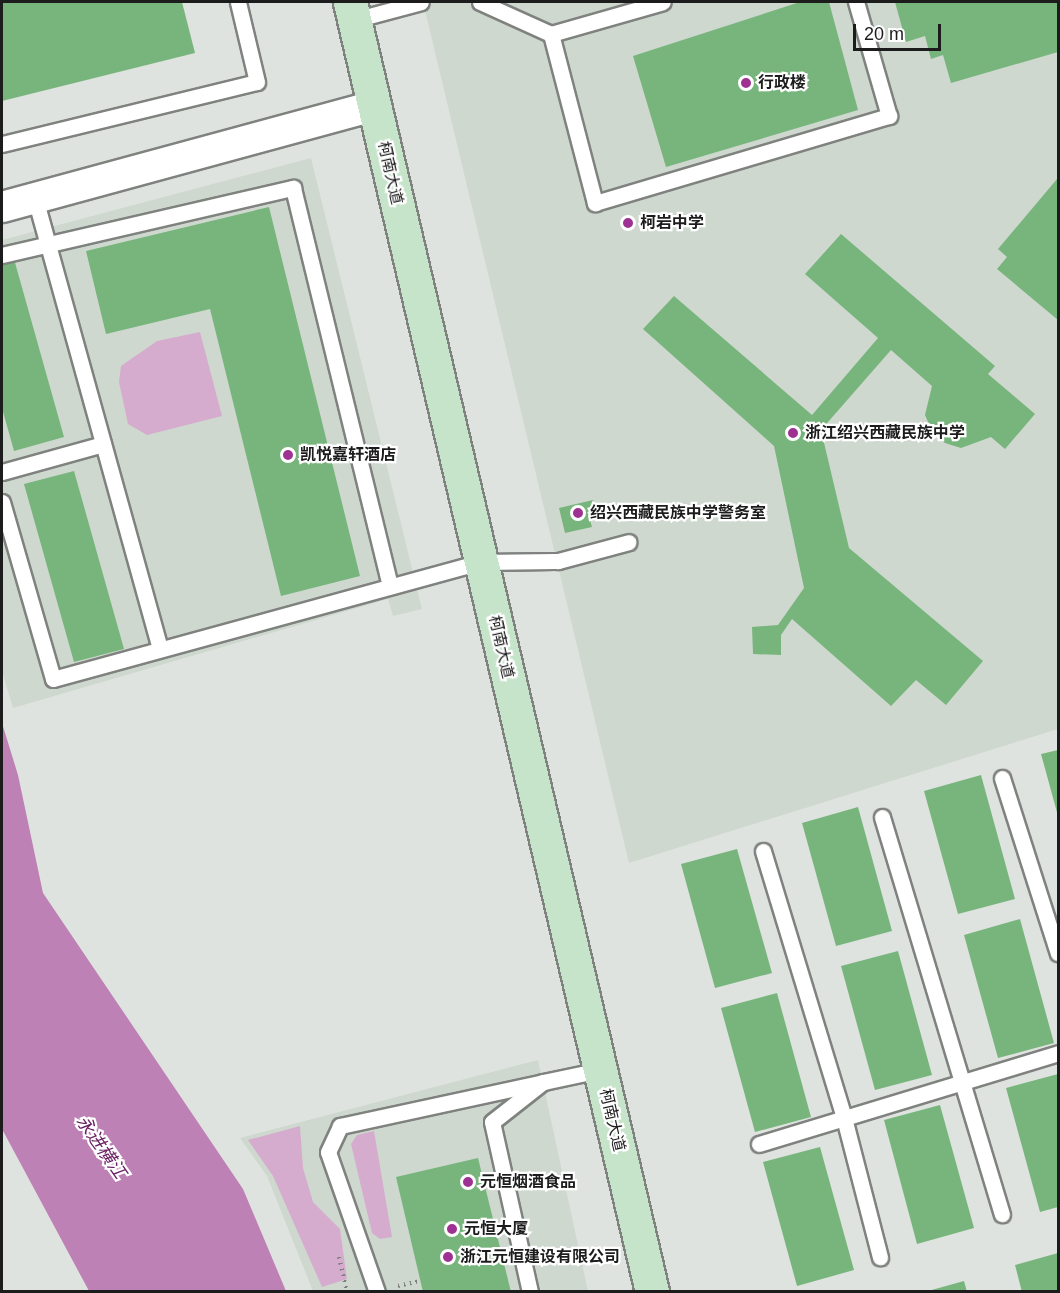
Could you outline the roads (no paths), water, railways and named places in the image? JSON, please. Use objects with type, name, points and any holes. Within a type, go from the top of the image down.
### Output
[{"type":"main road","name":"柯南大道","points":[[352,11],[652,1292]]},
{"type":"street","points":[[2,207],[374,106]]},
{"type":"lane","points":[[2,144],[257,82],[238,2]]},
{"type":"lane","points":[[352,11],[421,2]]},
{"type":"lane","points":[[480,2],[551,34],[663,2]]},
{"type":"lane","points":[[551,34],[595,203],[889,116],[856,2]]},
{"type":"lane","points":[[2,255],[293,188],[390,586]]},
{"type":"lane","points":[[35,198],[160,648]]},
{"type":"lane","points":[[2,472],[104,444]]},
{"type":"lane","points":[[2,502],[53,679],[481,562],[558,561],[629,542]]},
{"type":"lane","points":[[1002,778],[1059,953]]},
{"type":"lane","points":[[882,817],[1002,1214]]},
{"type":"lane","points":[[763,850],[844,1118],[880,1257]]},
{"type":"lane","points":[[759,1144],[1059,1053]]},
{"type":"lane","points":[[377,1292],[328,1152],[340,1126],[600,1070]]},
{"type":"lane","points":[[531,1292],[492,1122],[543,1082]]},
{"type":"water","name":"永进横江","points":[[2,723],[18,775],[43,893],[243,1189],[286,1291],[89,1291],[2,1129]]},
{"type":"place","name":"行政楼","points":[[746,83]]},
{"type":"place","name":"柯岩中学","points":[[628,223]]},
{"type":"place","name":"浙江绍兴西藏民族中学","points":[[793,433]]},
{"type":"place","name":"凯悦嘉轩酒店","points":[[288,455]]},
{"type":"place","name":"绍兴西藏民族中学警务室","points":[[578,513]]},
{"type":"place","name":"元恒烟酒食品","points":[[468,1182]]},
{"type":"place","name":"元恒大厦","points":[[452,1229]]},
{"type":"place","name":"浙江元恒建设有限公司","points":[[448,1257]]}]
